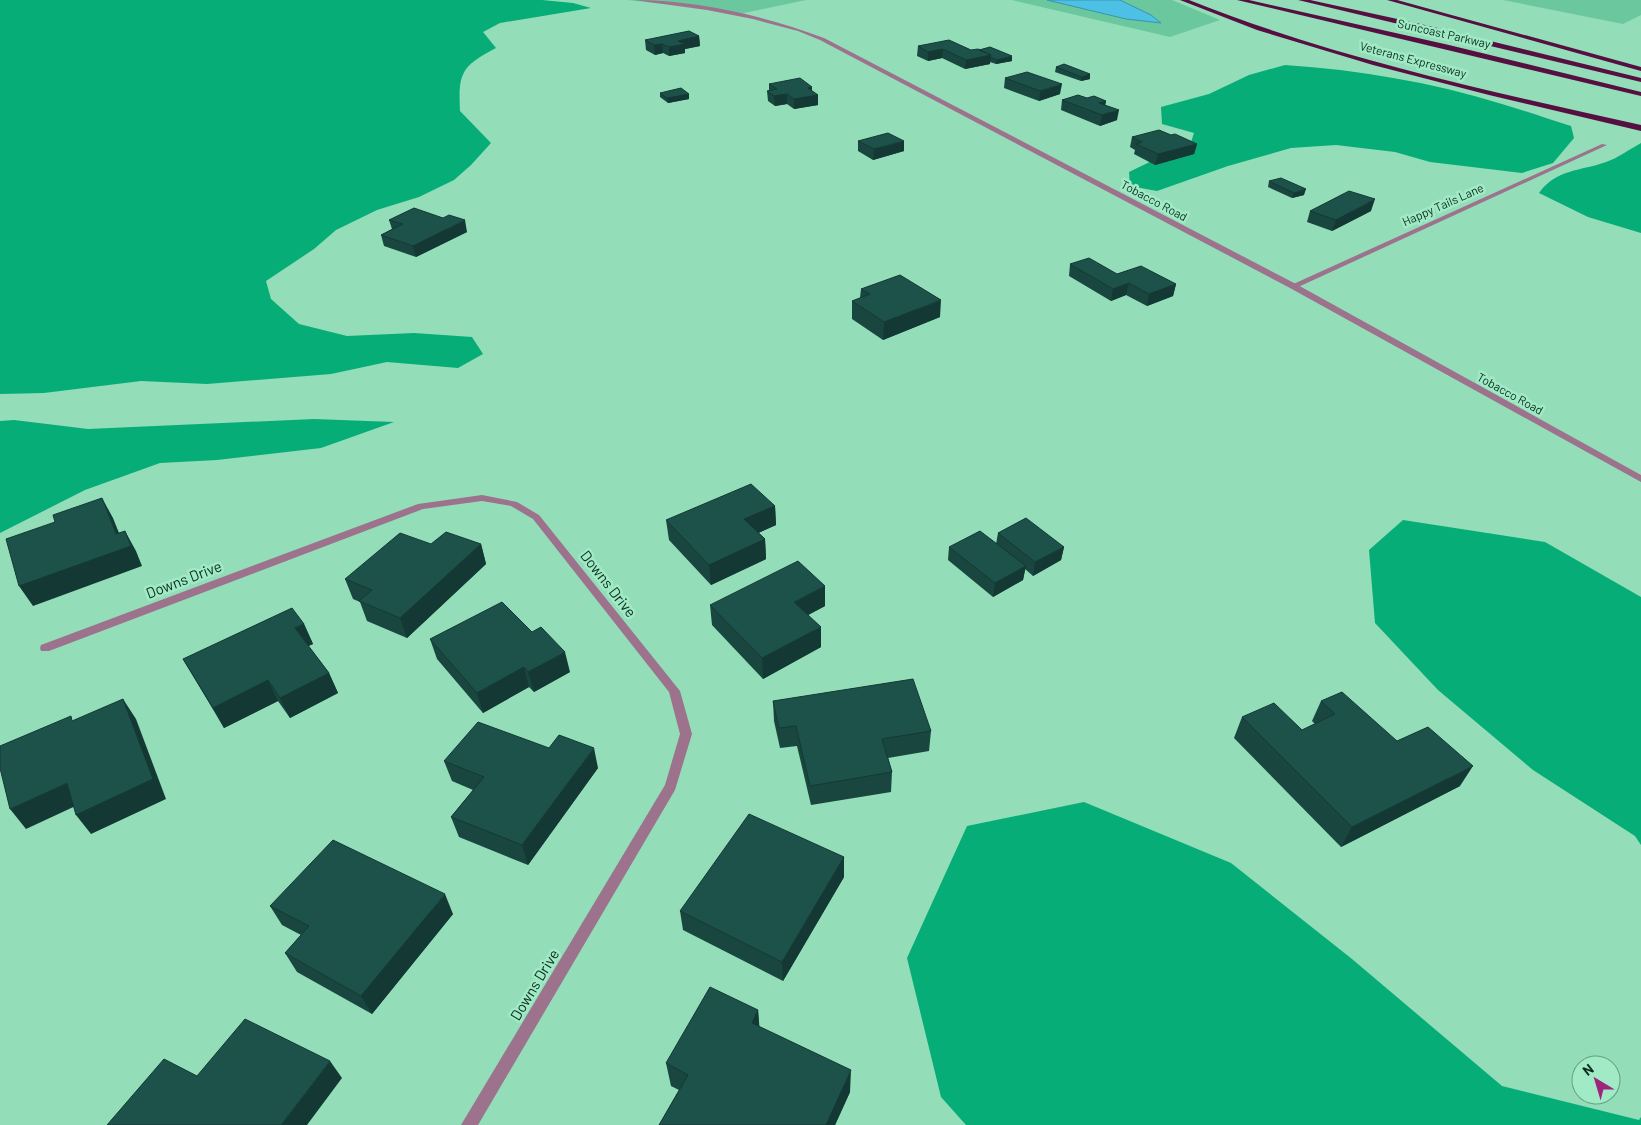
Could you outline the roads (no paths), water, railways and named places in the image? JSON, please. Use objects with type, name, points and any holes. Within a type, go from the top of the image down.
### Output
[{"type":"highway","name":"Veterans Expressway","points":[[1183,0],[1266,30],[1383,65],[1641,128]]},
{"type":"highway","name":"Suncoast Parkway","points":[[1240,0],[1430,42],[1641,94]]},
{"type":"highway","name":"Suncoast Parkway","points":[[1301,0],[1641,80]]},
{"type":"highway","points":[[1390,0],[1641,69]]},
{"type":"street","name":"Tobacco Road","points":[[636,0],[743,14],[781,24],[822,39],[1293,286],[1641,479]]},
{"type":"street","name":"Happy Tails Lane","points":[[1293,286],[1604,145]]},
{"type":"street","name":"Downs Drive","points":[[45,648],[421,506],[482,498],[514,504],[536,517],[674,691],[686,734],[671,786],[469,1125]]},
{"type":"water","points":[[1047,0],[1120,0],[1151,15],[1161,23],[1126,19]]}]
